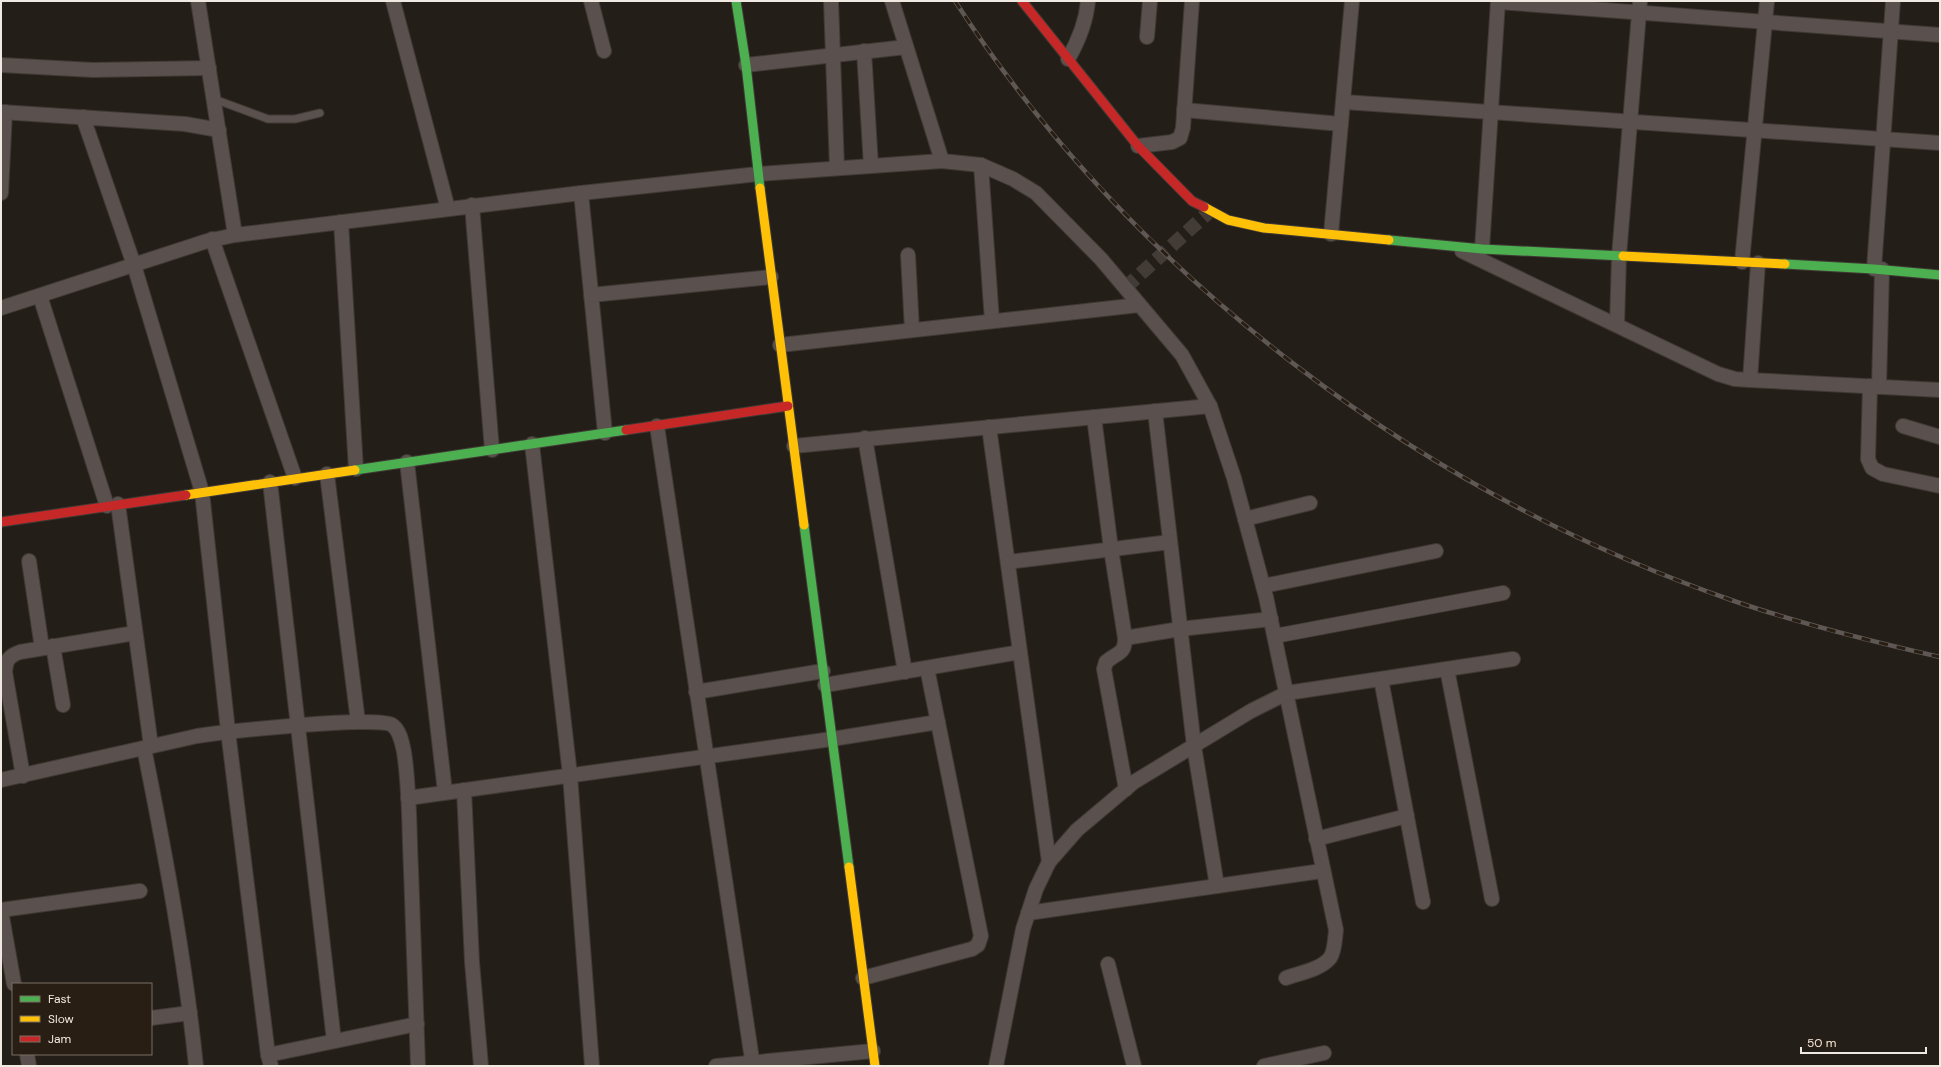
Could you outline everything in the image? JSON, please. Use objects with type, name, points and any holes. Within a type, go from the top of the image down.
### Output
[{"type":"street","points":[[198,1],[236,235]]},
{"type":"street","points":[[393,1],[448,208]]},
{"type":"street","points":[[591,1],[604,51]]},
{"type":"street","points":[[736,1],[746,65],[771,277],[875,1066]]},
{"type":"street","points":[[831,1],[837,168]]},
{"type":"street","points":[[892,1],[942,161]]},
{"type":"street","points":[[1022,1],[1138,146],[1192,201],[1228,220],[1264,228],[1482,249],[1878,269],[1940,275]]},
{"type":"street","points":[[1068,59],[1083,30],[1088,1]]},
{"type":"street","points":[[1147,37],[1150,1]]},
{"type":"street","points":[[1138,146],[1172,142],[1180,138],[1183,128],[1192,1]]},
{"type":"street","points":[[1332,234],[1352,1]]},
{"type":"street","points":[[1742,262],[1767,1]]},
{"type":"street","points":[[1893,1],[1883,139],[1874,386],[1868,459],[1872,468],[1883,474],[1940,486]]},
{"type":"street","points":[[1482,249],[1498,2],[1639,7],[1765,22],[1940,35]]},
{"type":"street","points":[[1617,325],[1619,256],[1639,7]]},
{"type":"street","points":[[746,65],[833,54],[906,47]]},
{"type":"street","points":[[864,51],[871,166]]},
{"type":"street","points":[[1,66],[93,70],[209,68]]},
{"type":"street","points":[[1344,102],[1940,143]]},
{"type":"street","points":[[1184,110],[1341,124]]},
{"type":"street","points":[[1,193],[3,112],[185,124],[219,130]]},
{"type":"street","points":[[83,117],[134,265],[202,492],[228,731],[269,1061],[334,1041],[417,1024]]},
{"type":"street","points":[[1,308],[212,239],[236,235],[472,205],[758,174],[837,168],[942,161],[981,165],[1013,179],[1036,193],[1101,259],[1182,355],[1210,406],[1234,478],[1271,619],[1322,871],[1336,930],[1330,958],[1314,968],[1286,978]]},
{"type":"street","points":[[981,165],[992,321]]},
{"type":"street","points":[[581,193],[605,433]]},
{"type":"street","points":[[472,205],[492,450]]},
{"type":"street","points":[[341,222],[356,470]]},
{"type":"street","points":[[212,239],[295,478]]},
{"type":"street","points":[[1452,246],[1718,374],[1735,379],[1940,390]]},
{"type":"street","points":[[908,255],[912,330]]},
{"type":"street","points":[[1750,380],[1758,263]]},
{"type":"street","points":[[591,295],[771,277]]},
{"type":"street","points":[[40,296],[113,505],[135,633],[147,747],[170,880],[190,1013],[196,1066]]},
{"type":"street","points":[[780,345],[1139,305]]},
{"type":"street","points":[[1,522],[788,406]]},
{"type":"street","points":[[794,446],[1210,406]]},
{"type":"street","points":[[1155,411],[1194,746],[1217,886]]},
{"type":"street","points":[[1094,417],[1111,549],[1125,638],[1125,647],[1121,653],[1106,662],[1104,670],[1126,789]]},
{"type":"street","points":[[657,426],[705,756],[753,1064]]},
{"type":"street","points":[[1903,426],[1940,437]]},
{"type":"street","points":[[989,427],[1049,862]]},
{"type":"street","points":[[865,438],[905,672]]},
{"type":"street","points":[[532,444],[570,775],[592,1066]]},
{"type":"street","points":[[407,462],[445,792]]},
{"type":"street","points":[[327,474],[358,722]]},
{"type":"street","points":[[270,482],[334,1041]]},
{"type":"street","points":[[1245,519],[1310,503]]},
{"type":"street","points":[[1008,562],[1170,542]]},
{"type":"street","points":[[1263,586],[1436,552]]},
{"type":"street","points":[[29,561],[47,647],[63,705]]},
{"type":"street","points":[[1275,636],[1503,593]]},
{"type":"street","points":[[1125,638],[1180,629],[1271,619]]},
{"type":"street","points":[[23,776],[5,672],[6,662],[10,655],[47,647],[135,633]]},
{"type":"street","points":[[825,685],[1020,652]]},
{"type":"street","points":[[996,1066],[1023,929],[1036,889],[1049,862],[1076,830],[1134,782],[1251,711],[1287,693],[1513,659]]},
{"type":"street","points":[[863,978],[972,949],[978,945],[981,936],[927,668]]},
{"type":"street","points":[[1447,669],[1492,899]]},
{"type":"street","points":[[696,692],[823,671]]},
{"type":"street","points":[[1381,679],[1423,902]]},
{"type":"street","points":[[1,780],[197,736],[228,731],[358,722],[386,722],[393,725],[398,731],[404,751],[408,798],[418,1066]]},
{"type":"street","points":[[408,798],[832,739],[938,722]]},
{"type":"street","points":[[464,790],[472,962],[481,1066]]},
{"type":"street","points":[[1316,839],[1407,816]]},
{"type":"street","points":[[1028,913],[1322,871]]},
{"type":"street","points":[[14,983],[1,910],[140,891]]},
{"type":"street","points":[[1108,964],[1134,1066]]},
{"type":"street","points":[[152,1018],[190,1013]]},
{"type":"street","points":[[716,1066],[753,1064],[873,1051]]},
{"type":"street","points":[[1264,1066],[1297,1062],[1324,1053]]},
{"type":"street","points":[[27,1055],[29,1066]]},
{"type":"lane","points":[[214,99],[268,119],[295,119],[320,113]]},
{"type":"tunnel","points":[[1125,288],[1210,211]]},
{"type":"railway","points":[[955,1],[1027,102],[1109,197],[1199,285],[1295,365],[1398,437],[1506,501],[1619,556],[1734,601],[1759,609],[1836,632],[1940,657]]},
{"type":"traffic: fast","points":[[736,1],[746,65],[760,188]]},
{"type":"traffic: fast","points":[[1389,240],[1482,249],[1623,256]]},
{"type":"traffic: fast","points":[[1785,264],[1874,269],[1940,275]]},
{"type":"traffic: fast","points":[[355,470],[626,430]]},
{"type":"traffic: fast","points":[[804,525],[849,867]]},
{"type":"traffic: slow","points":[[760,188],[804,525]]},
{"type":"traffic: slow","points":[[1204,207],[1228,220],[1264,228],[1389,240]]},
{"type":"traffic: slow","points":[[1623,256],[1785,264]]},
{"type":"traffic: slow","points":[[186,495],[355,470]]},
{"type":"traffic: slow","points":[[849,867],[875,1066]]},
{"type":"traffic: jam","points":[[1022,1],[1138,146],[1192,201],[1204,207]]},
{"type":"traffic: jam","points":[[626,430],[788,406]]},
{"type":"traffic: jam","points":[[1,522],[186,495]]}]
